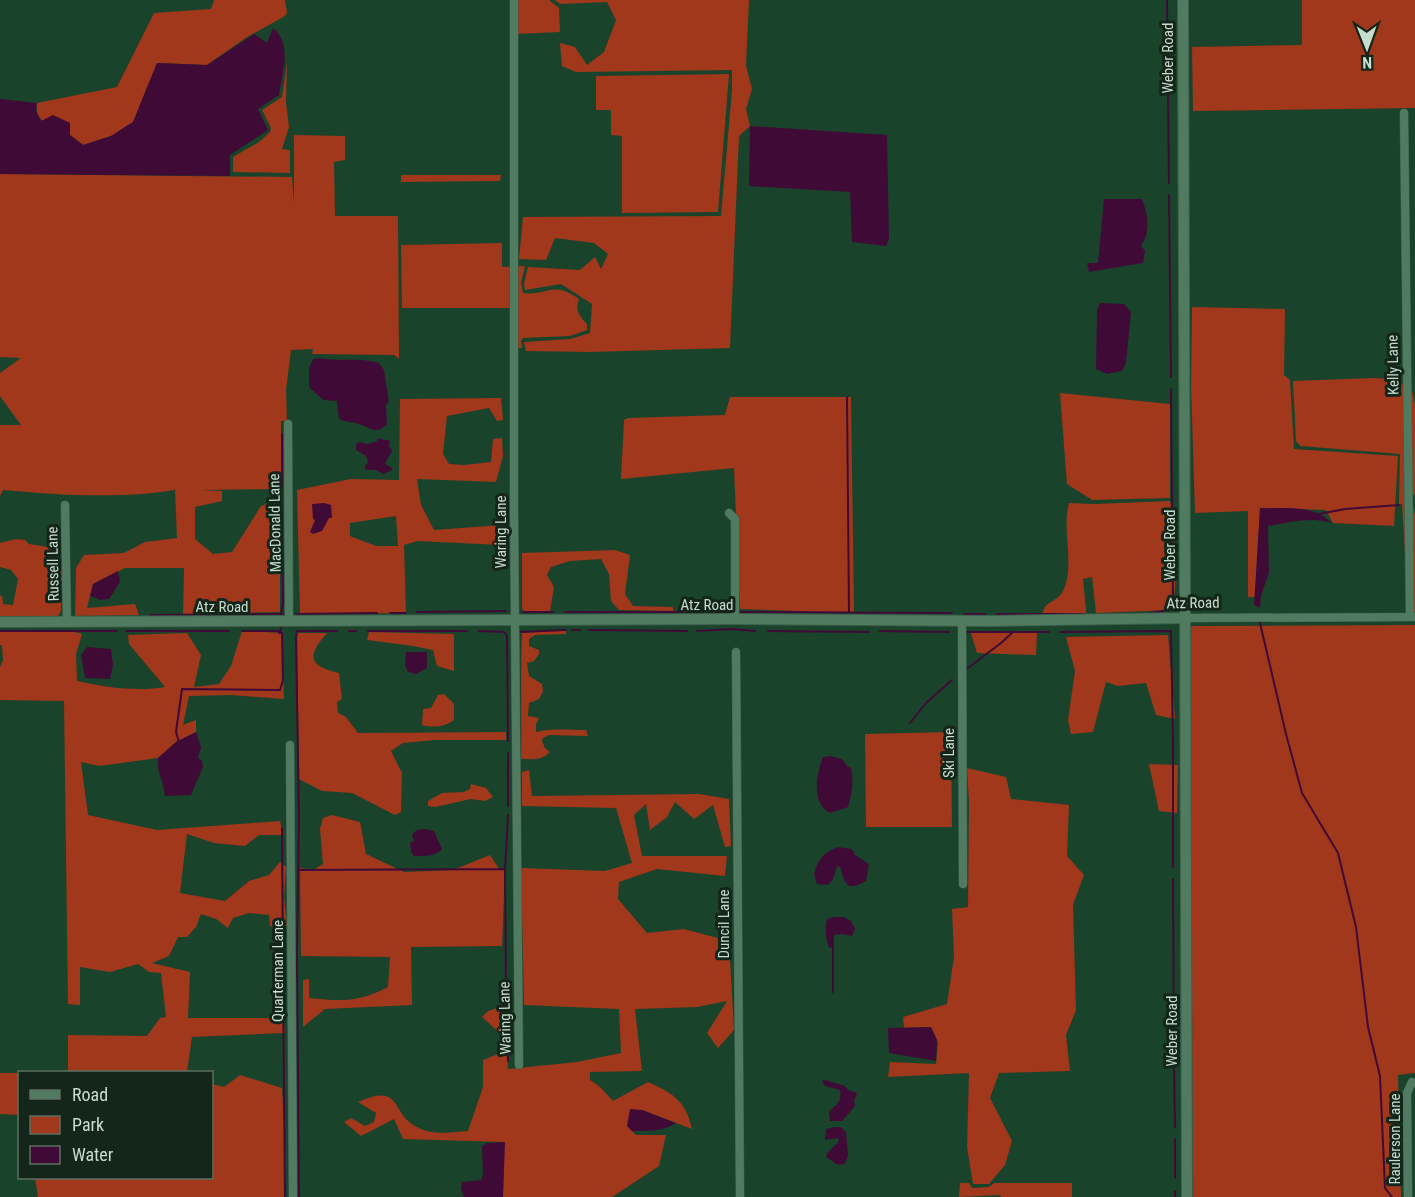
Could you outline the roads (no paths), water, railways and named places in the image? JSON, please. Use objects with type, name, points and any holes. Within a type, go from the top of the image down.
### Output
[{"type":"street","name":"Waring Lane","points":[[514,0],[515,620],[519,1065]]},
{"type":"street","name":"Weber Road","points":[[1183,0],[1187,1197]]},
{"type":"street","name":"Kelly Lane","points":[[1404,113],[1412,617]]},
{"type":"street","name":"MacDonald Lane","points":[[288,424],[289,622]]},
{"type":"street","name":"Russell Lane","points":[[65,505],[67,622]]},
{"type":"street","points":[[729,513],[735,519],[735,620]]},
{"type":"street","name":"Atz Road","points":[[0,622],[962,621],[1412,617]]},
{"type":"street","name":"Ski Lane","points":[[962,621],[963,885]]},
{"type":"street","name":"Duncil Lane","points":[[735,652],[740,1197]]},
{"type":"street","name":"Quarterman Lane","points":[[290,745],[293,1197]]},
{"type":"street","name":"Raulerson Lane","points":[[1408,1197],[1407,1093],[1412,1082]]},
{"type":"water","points":[[273,28],[283,42],[285,60],[279,95],[258,109],[268,130],[230,155],[230,176],[0,174],[0,99],[37,103],[36,111],[41,121],[53,115],[70,123],[70,135],[83,145],[111,136],[133,122],[157,63],[207,65],[254,34],[267,43]]},
{"type":"water","points":[[750,126],[887,135],[889,239],[886,246],[852,242],[850,192],[749,186]]},
{"type":"water","points":[[1104,199],[1142,199],[1148,223],[1141,246],[1145,251],[1143,263],[1089,272],[1087,263],[1098,263]]},
{"type":"water","points":[[1100,303],[1124,304],[1131,312],[1126,363],[1122,371],[1107,374],[1096,369],[1097,309]]},
{"type":"water","points":[[313,359],[379,363],[384,370],[389,402],[386,405],[387,424],[380,429],[373,430],[339,419],[337,401],[323,400],[309,387],[309,368]]},
{"type":"water","points":[[378,438],[390,441],[389,446],[392,451],[385,464],[392,470],[383,474],[376,470],[365,470],[368,462],[366,456],[356,450],[356,444],[360,442],[368,444],[377,441]]},
{"type":"water","points":[[312,504],[331,505],[332,518],[329,518],[322,531],[313,534],[310,532],[315,520]]},
{"type":"water","points":[[1260,508],[1308,510],[1331,523],[1308,520],[1268,526],[1269,572],[1261,596],[1260,608],[1254,605]]},
{"type":"water","points":[[118,571],[120,582],[109,599],[100,600],[90,596],[93,584]]},
{"type":"water","points":[[87,647],[111,649],[113,665],[110,679],[85,678],[81,655]]},
{"type":"water","points":[[406,652],[427,652],[427,668],[416,674],[408,672],[405,665]]},
{"type":"water","points":[[196,732],[201,747],[198,758],[202,761],[203,767],[191,795],[165,796],[158,768],[158,758],[176,742]]},
{"type":"water","points":[[823,757],[842,759],[851,768],[852,783],[848,807],[830,813],[820,803],[817,780]]},
{"type":"water","points":[[417,830],[434,831],[442,849],[433,855],[414,856],[410,843],[414,841],[412,834]]},
{"type":"water","points":[[838,847],[852,849],[855,855],[869,864],[866,881],[855,886],[848,885],[840,867],[837,866],[833,879],[828,885],[817,884],[814,874],[817,864],[825,854]]},
{"type":"water","points":[[844,917],[851,921],[855,929],[852,936],[834,935],[834,947],[830,948],[826,938],[826,926],[827,919]]},
{"type":"water","points":[[931,1027],[937,1040],[936,1061],[889,1053],[888,1028]]},
{"type":"water","points":[[822,1081],[845,1086],[848,1090],[857,1093],[855,1106],[842,1121],[830,1121],[829,1112],[839,1101],[840,1090],[825,1086]]},
{"type":"water","points":[[630,1109],[642,1110],[676,1123],[649,1131],[632,1131],[627,1126]]},
{"type":"water","points":[[840,1127],[846,1132],[848,1155],[845,1164],[838,1165],[826,1157],[839,1140],[837,1138],[825,1140],[826,1129]]},
{"type":"water","points":[[505,1142],[503,1197],[464,1197],[461,1189],[462,1182],[481,1180],[483,1175],[482,1146],[487,1143]]},
{"type":"waterway","points":[[1167,0],[1169,183]]},
{"type":"waterway","points":[[1169,195],[1171,377]]},
{"type":"waterway","points":[[1146,614],[1168,610],[1173,606],[1171,389]]},
{"type":"waterway","points":[[845,614],[849,612],[847,397]]},
{"type":"waterway","points":[[282,434],[282,486]]},
{"type":"waterway","points":[[281,498],[283,602],[281,615]]},
{"type":"waterway","points":[[1319,514],[1345,509],[1399,505]]},
{"type":"waterway","points":[[417,612],[506,611]]},
{"type":"waterway","points":[[523,612],[553,612]]},
{"type":"waterway","points":[[565,612],[703,612]]},
{"type":"waterway","points":[[716,612],[728,612]]},
{"type":"waterway","points":[[739,612],[952,613]]},
{"type":"waterway","points":[[296,614],[377,613]]},
{"type":"waterway","points":[[390,613],[406,613]]},
{"type":"waterway","points":[[150,615],[283,614]]},
{"type":"waterway","points":[[964,614],[985,614]]},
{"type":"waterway","points":[[997,614],[1085,614]]},
{"type":"waterway","points":[[1260,623],[1302,793],[1338,853],[1356,927],[1368,1027],[1380,1076],[1385,1188],[1392,1197]]},
{"type":"waterway","points":[[179,742],[176,732],[182,689],[280,690],[283,680],[282,633],[279,633],[281,628]]},
{"type":"waterway","points":[[697,631],[732,629],[755,631]]},
{"type":"waterway","points":[[518,632],[566,630],[563,630]]},
{"type":"waterway","points":[[572,630],[580,630]]},
{"type":"waterway","points":[[589,630],[687,631]]},
{"type":"waterway","points":[[0,631],[117,631]]},
{"type":"waterway","points":[[126,631],[229,631]]},
{"type":"waterway","points":[[242,631],[281,631]]},
{"type":"waterway","points":[[299,1197],[297,949],[299,819],[296,638],[297,631],[337,631]]},
{"type":"waterway","points":[[349,631],[356,631]]},
{"type":"waterway","points":[[368,631],[467,631]]},
{"type":"waterway","points":[[479,631],[504,632],[507,636],[508,741]]},
{"type":"waterway","points":[[768,631],[869,632]]},
{"type":"waterway","points":[[880,631],[949,632]]},
{"type":"waterway","points":[[1060,632],[1171,631],[1173,867]]},
{"type":"waterway","points":[[965,632],[1049,632]]},
{"type":"waterway","points":[[964,671],[1013,632]]},
{"type":"waterway","points":[[910,723],[926,703],[952,680]]},
{"type":"waterway","points":[[508,753],[508,806]]},
{"type":"waterway","points":[[506,985],[505,869],[508,815]]},
{"type":"waterway","points":[[282,828],[283,962]]},
{"type":"waterway","points":[[298,870],[505,869]]},
{"type":"waterway","points":[[1173,879],[1174,1056]]},
{"type":"waterway","points":[[833,947],[833,992]]},
{"type":"waterway","points":[[283,974],[285,1197]]},
{"type":"waterway","points":[[506,997],[508,1061]]},
{"type":"waterway","points":[[1174,1068],[1175,1127]]},
{"type":"waterway","points":[[1175,1139],[1175,1178]]},
{"type":"waterway","points":[[1175,1191],[1175,1197]]}]
